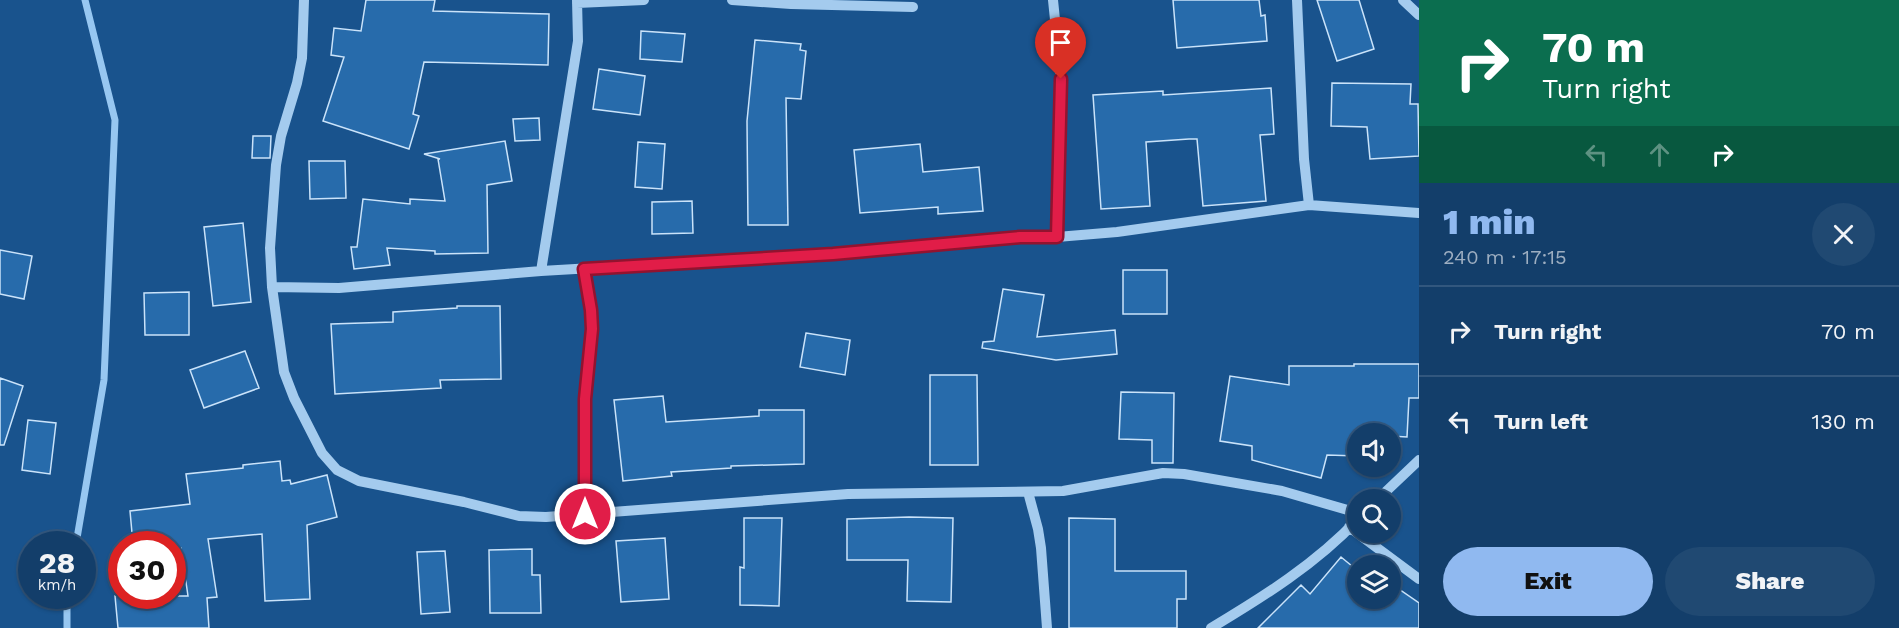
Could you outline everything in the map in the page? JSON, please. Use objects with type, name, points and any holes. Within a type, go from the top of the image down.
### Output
[{"type":"street","points":[[304,0],[302,58],[281,136],[276,165],[270,248],[272,287],[284,372],[294,398],[322,453],[337,470],[359,481],[464,502],[519,516],[546,517],[848,494],[1063,491],[1163,473],[1184,474],[1282,491],[1347,510]]},
{"type":"street","points":[[541,271],[578,41],[577,2],[644,0]]},
{"type":"street","points":[[732,0],[913,7]]},
{"type":"street","points":[[1053,0],[1061,79],[1057,237]]},
{"type":"street","points":[[1297,0],[1308,206]]},
{"type":"street","points":[[1403,0],[1419,15]]},
{"type":"street","points":[[272,287],[339,288],[541,271],[833,254],[1020,237],[1057,237],[1117,232],[1308,206],[1419,213]]},
{"type":"street","points":[[584,269],[592,329],[585,399],[585,514]]},
{"type":"street","points":[[1389,489],[1419,460]]},
{"type":"street","points":[[1028,492],[1041,548],[1047,628]]},
{"type":"street","points":[[1211,628],[1295,573],[1347,530]]},
{"type":"street","points":[[1370,543],[1419,579]]},
{"type":"street","points":[[1230,616],[1233,628]]},
{"type":"building","points":[[366,0],[435,0],[433,11],[549,14],[548,65],[424,62],[413,114],[419,116],[409,149],[323,121],[344,57],[331,55],[334,28],[361,31]]},
{"type":"building","points":[[1173,0],[1259,0],[1261,16],[1265,15],[1267,41],[1177,48]]},
{"type":"building","points":[[1317,0],[1359,0],[1374,49],[1337,61]]},
{"type":"building","points":[[641,31],[685,34],[682,62],[640,59]]},
{"type":"building","points":[[755,40],[801,44],[800,50],[806,51],[801,99],[786,98],[788,225],[748,225],[747,121]]},
{"type":"building","points":[[599,69],[645,76],[640,115],[593,109]]},
{"type":"building","points":[[1332,83],[1411,84],[1410,104],[1418,104],[1419,156],[1370,159],[1367,127],[1331,126]]},
{"type":"building","points":[[1271,88],[1274,134],[1260,135],[1266,201],[1203,206],[1197,139],[1189,139],[1146,142],[1150,206],[1101,209],[1093,95],[1163,91],[1163,95]]},
{"type":"building","points":[[539,118],[540,140],[515,141],[513,119]]},
{"type":"building","points":[[253,136],[271,136],[270,158],[252,158]]},
{"type":"building","points":[[505,141],[512,181],[487,185],[488,253],[435,254],[435,251],[387,248],[390,265],[354,269],[351,247],[357,247],[363,199],[410,204],[410,199],[445,201],[438,159],[440,159],[424,154]]},
{"type":"building","points":[[638,142],[665,144],[662,189],[635,187]]},
{"type":"building","points":[[920,144],[923,172],[979,167],[983,211],[938,214],[938,207],[860,213],[854,150]]},
{"type":"building","points":[[309,161],[345,161],[346,198],[310,199]]},
{"type":"building","points":[[692,201],[693,233],[652,234],[652,202]]},
{"type":"building","points":[[243,223],[251,302],[213,306],[204,227]]},
{"type":"building","points":[[0,250],[32,256],[24,299],[0,294]]},
{"type":"building","points":[[1123,270],[1167,270],[1167,314],[1123,314]]},
{"type":"building","points":[[1003,289],[1044,295],[1037,337],[1115,330],[1117,354],[1056,360],[982,348],[983,342],[994,341]]},
{"type":"building","points":[[189,292],[189,335],[145,335],[144,293]]},
{"type":"building","points":[[457,306],[500,306],[501,379],[440,380],[441,388],[335,394],[331,324],[393,322],[393,312],[457,308]]},
{"type":"building","points":[[806,333],[850,340],[845,375],[800,367]]},
{"type":"building","points":[[245,351],[259,388],[204,408],[190,370]]},
{"type":"building","points":[[1354,364],[1419,364],[1419,398],[1409,398],[1407,437],[1401,437],[1401,423],[1347,423],[1347,456],[1327,455],[1321,478],[1252,460],[1252,446],[1220,441],[1230,376],[1289,385],[1289,366],[1354,366]]},
{"type":"building","points":[[930,375],[977,375],[978,465],[930,465]]},
{"type":"building","points":[[0,378],[23,386],[4,445],[0,445]]},
{"type":"building","points":[[1121,392],[1174,393],[1173,463],[1152,463],[1152,440],[1119,439]]},
{"type":"building","points":[[663,396],[666,422],[759,416],[759,410],[804,410],[804,464],[731,466],[731,468],[671,472],[672,476],[623,481],[614,400]]},
{"type":"building","points":[[28,420],[56,423],[50,474],[22,470]]},
{"type":"building","points":[[280,461],[282,481],[290,480],[291,484],[327,475],[337,517],[307,525],[310,599],[265,601],[262,534],[208,539],[217,597],[207,598],[209,628],[118,628],[116,609],[186,609],[186,596],[188,596],[186,531],[132,531],[130,511],[190,504],[186,474],[243,468],[243,465]]},
{"type":"building","points":[[744,518],[782,518],[779,606],[740,605],[740,567],[744,568]]},
{"type":"building","points":[[953,518],[951,602],[907,601],[908,560],[847,560],[847,519]]},
{"type":"building","points":[[1069,518],[1115,519],[1115,571],[1186,571],[1186,599],[1177,599],[1177,628],[1069,628]]},
{"type":"building","points":[[665,538],[669,599],[621,602],[616,541]]},
{"type":"building","points":[[532,549],[532,575],[540,575],[541,613],[490,613],[489,550]]},
{"type":"building","points":[[445,551],[450,612],[421,614],[417,552]]},
{"type":"building","points":[[1341,557],[1347,562],[1347,609],[1401,609],[1401,591],[1419,603],[1419,628],[1258,628],[1301,585],[1310,594]]},
{"type":"waterway","points":[[78,531],[104,380],[115,120],[85,0]]},
{"type":"waterway","points":[[67,609],[67,628]]},
{"type":"route","points":[[585,514],[585,399],[592,329],[584,269],[833,254],[1020,237],[1057,237],[1061,79]]}]
